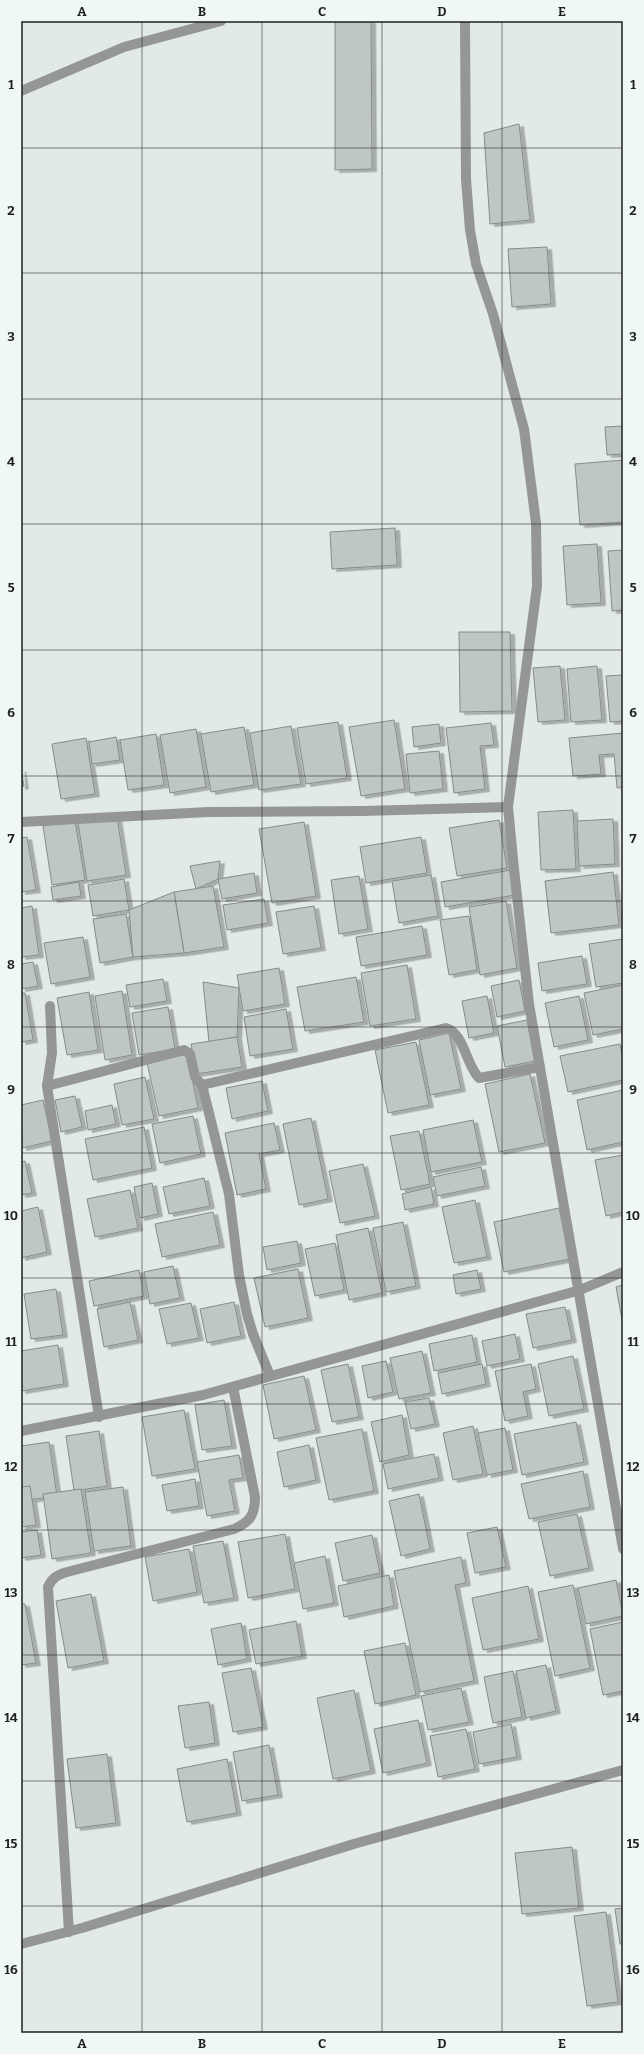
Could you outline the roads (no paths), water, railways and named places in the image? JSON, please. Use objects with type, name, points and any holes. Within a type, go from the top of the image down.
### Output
[{"type":"street","points":[[21,91],[124,47],[221,21]]},
{"type":"street","points":[[466,21],[466,179],[470,230],[476,264],[493,314],[524,429],[536,523],[537,586],[508,807],[529,1004],[580,1290],[623,1549]]},
{"type":"street","points":[[21,822],[208,812],[363,811],[508,807]]},
{"type":"street","points":[[50,1006],[52,1053],[47,1086],[99,1417]]},
{"type":"street","points":[[202,1086],[446,1028],[453,1030],[457,1035],[473,1072],[479,1078],[540,1067]]},
{"type":"street","points":[[47,1086],[184,1050],[190,1054],[195,1077],[202,1086],[229,1194],[239,1275],[247,1314],[253,1334],[270,1376]]},
{"type":"street","points":[[21,1431],[99,1417],[233,1387],[580,1290],[623,1272]]},
{"type":"street","points":[[68,1932],[48,1587],[51,1581],[57,1576],[67,1572],[234,1529],[249,1521],[254,1514],[254,1497],[233,1387]]},
{"type":"street","points":[[21,1944],[68,1932],[357,1843],[623,1770]]}]
